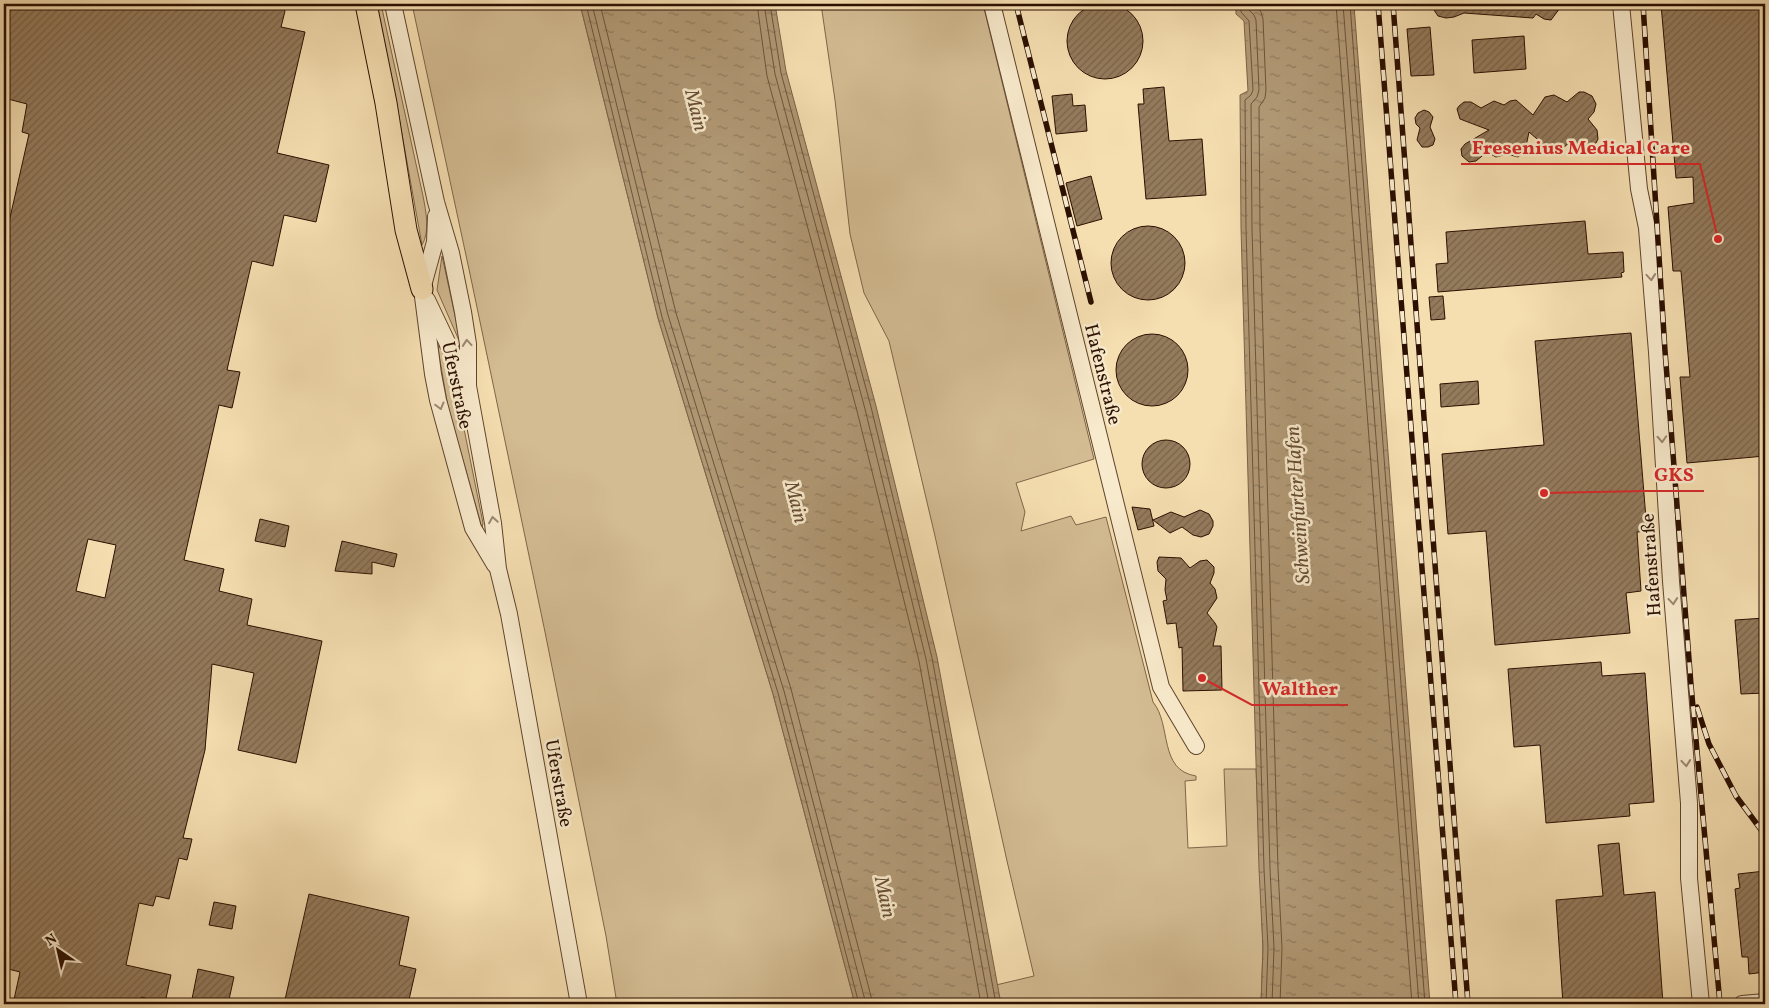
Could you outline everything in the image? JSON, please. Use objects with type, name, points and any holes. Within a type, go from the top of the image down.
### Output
[{"type":"main road","points":[[366,4],[386,103],[406,230],[422,289]]},
{"type":"street","name":"Uferstraße","points":[[393,4],[436,202],[451,253],[464,320],[468,344],[468,386],[493,523],[498,569],[509,614],[579,1004]]},
{"type":"street","name":"Hafenstraße","points":[[992,4],[1161,686],[1196,746]]},
{"type":"street","name":"Hafenstraße","points":[[1621,4],[1638,172],[1647,228],[1657,352],[1671,581],[1689,803],[1689,878],[1701,1004]]},
{"type":"street","name":"Uferstraße","points":[[436,202],[435,242],[422,289],[433,374],[473,528],[498,569]]},
{"type":"street","name":"Uferstraße","points":[[422,289],[468,386]]},
{"type":"street","points":[[1742,1004],[1765,1002]]},
{"type":"shaded area","points":[[376,4],[381,4],[424,202],[427,228],[422,245],[396,101]]},
{"type":"shaded area","points":[[412,4],[580,4],[658,318],[773,694],[855,1004],[617,1004],[606,936],[545,632]]},
{"type":"shaded area","points":[[821,4],[983,4],[1094,459],[1016,483],[1025,512],[1021,531],[1071,516],[1076,525],[1106,517],[1153,702],[1159,712],[1167,745],[1176,765],[1184,772],[1196,776],[1196,780],[1185,781],[1188,848],[1227,846],[1224,769],[1256,769],[1263,948],[1261,1004],[1001,1004],[996,985],[1034,976],[889,341],[864,293],[850,234],[835,100]]},
{"type":"shaded area","points":[[442,256],[461,343],[461,345],[437,290]]},
{"type":"shaded area","points":[[438,345],[444,354],[456,389],[483,523],[482,528],[448,407]]},
{"type":"water","name":"Main","points":[[580,4],[775,4],[786,71],[876,406],[937,657],[1001,1004],[855,1004],[773,694],[658,318]]},
{"type":"water","name":"Schweinfurter Hafen","points":[[1236,4],[1354,5],[1430,1004],[1261,1004],[1263,948],[1259,869],[1241,228],[1240,95],[1248,91],[1244,21],[1236,14]]},
{"type":"building","points":[[1105,3],[1120,6],[1132,14],[1140,26],[1143,41],[1140,56],[1132,68],[1120,76],[1105,79],[1090,76],[1078,68],[1070,56],[1067,41],[1070,26],[1078,14],[1090,6]]},
{"type":"building","points":[[4,4],[58,4],[69,6],[69,4],[280,4],[285,11],[281,27],[305,32],[277,153],[329,165],[316,222],[284,215],[273,266],[252,261],[227,370],[240,372],[232,408],[219,405],[184,560],[224,569],[219,591],[252,599],[247,625],[322,641],[296,763],[238,750],[254,673],[212,664],[205,750],[183,838],[192,839],[187,860],[179,858],[169,899],[156,896],[153,906],[139,903],[126,965],[171,975],[165,1003],[141,997],[140,1004],[13,1004],[20,972],[4,968],[4,244],[29,134],[22,132],[27,104],[4,98]],"holes":[[[88,539],[116,545],[105,598],[76,591]]]},
{"type":"building","points":[[1430,4],[1563,4],[1551,20],[1544,19],[1536,14],[1533,18],[1464,13],[1446,18],[1438,16]]},
{"type":"building","points":[[1661,4],[1765,4],[1765,456],[1687,463],[1680,377],[1690,377],[1681,271],[1673,271],[1668,207],[1694,203],[1693,177],[1676,178]]},
{"type":"building","points":[[1430,27],[1434,75],[1411,76],[1407,29]]},
{"type":"building","points":[[1524,36],[1526,69],[1474,73],[1472,40]]},
{"type":"building","points":[[1164,87],[1169,141],[1202,139],[1206,195],[1146,199],[1138,104],[1144,104],[1143,89]]},
{"type":"building","points":[[1579,92],[1592,96],[1596,104],[1594,112],[1588,119],[1597,130],[1598,139],[1589,148],[1581,149],[1569,143],[1559,151],[1551,151],[1529,132],[1525,151],[1518,157],[1507,154],[1496,157],[1487,152],[1476,161],[1469,162],[1462,156],[1461,149],[1465,144],[1489,130],[1460,119],[1457,109],[1464,102],[1471,102],[1481,108],[1494,101],[1504,105],[1516,100],[1533,115],[1545,97],[1554,95],[1567,102]]},
{"type":"building","points":[[1072,94],[1073,106],[1085,105],[1087,131],[1056,134],[1052,96]]},
{"type":"building","points":[[1424,110],[1433,117],[1430,127],[1435,139],[1433,145],[1428,147],[1422,147],[1417,140],[1420,128],[1416,124],[1415,118],[1418,113]]},
{"type":"building","points":[[1091,176],[1102,219],[1077,226],[1066,183]]},
{"type":"building","points":[[1585,221],[1588,254],[1623,252],[1624,272],[1621,273],[1622,277],[1438,292],[1436,264],[1448,263],[1446,232]]},
{"type":"building","points":[[1148,226],[1162,229],[1174,237],[1182,249],[1185,263],[1182,277],[1174,289],[1162,297],[1148,300],[1134,297],[1122,289],[1114,277],[1111,263],[1114,249],[1122,237],[1134,229]]},
{"type":"building","points":[[1443,296],[1445,319],[1431,320],[1429,297]]},
{"type":"building","points":[[1631,333],[1647,531],[1637,532],[1641,591],[1626,593],[1630,633],[1495,645],[1486,531],[1448,534],[1442,454],[1544,445],[1535,341]]},
{"type":"building","points":[[1152,334],[1172,340],[1182,350],[1188,370],[1182,390],[1172,400],[1152,406],[1132,400],[1122,390],[1116,370],[1122,350],[1132,340]]},
{"type":"building","points":[[1478,381],[1479,404],[1441,407],[1440,384]]},
{"type":"building","points":[[1161,440],[1171,440],[1183,447],[1190,459],[1190,469],[1183,481],[1171,488],[1161,488],[1153,484],[1146,477],[1142,469],[1142,459],[1146,451],[1153,444]]},
{"type":"building","points":[[1132,507],[1150,509],[1154,526],[1138,530]]},
{"type":"building","points":[[1200,510],[1209,514],[1213,521],[1209,534],[1201,537],[1193,535],[1182,527],[1170,533],[1153,520],[1171,512],[1184,517]]},
{"type":"building","points":[[260,519],[289,526],[285,547],[255,541]]},
{"type":"building","points":[[342,541],[397,554],[394,567],[372,562],[372,574],[335,571]]},
{"type":"building","points":[[1159,557],[1181,558],[1190,568],[1200,561],[1207,560],[1214,567],[1210,583],[1215,589],[1217,598],[1207,613],[1217,627],[1213,646],[1221,646],[1222,690],[1183,691],[1182,647],[1179,648],[1176,623],[1167,624],[1163,601],[1167,600],[1165,590],[1166,579],[1158,571],[1157,562]]},
{"type":"building","points":[[1765,618],[1765,693],[1741,694],[1735,620]]},
{"type":"building","points":[[1601,662],[1602,676],[1645,673],[1654,802],[1629,804],[1630,816],[1546,823],[1540,745],[1514,747],[1508,669]]},
{"type":"building","points":[[1619,843],[1624,895],[1655,892],[1663,1004],[1563,1004],[1556,900],[1603,896],[1598,845]]},
{"type":"building","points":[[1765,871],[1765,972],[1749,974],[1748,957],[1742,957],[1735,889],[1740,888],[1738,874]]},
{"type":"building","points":[[309,894],[409,917],[399,965],[416,969],[408,1004],[284,1004]]},
{"type":"building","points":[[214,902],[236,906],[232,929],[209,925]]},
{"type":"building","points":[[198,969],[234,977],[228,1004],[191,1004]]},
{"type":"railway","points":[[1016,4],[1091,302]]},
{"type":"railway","points":[[1378,4],[1456,1004]]},
{"type":"railway","points":[[1393,4],[1468,1004]]},
{"type":"railway","points":[[1643,4],[1665,351],[1691,685],[1720,1004]]},
{"type":"railway","points":[[1697,707],[1709,744],[1736,796],[1765,835]]},
{"type":"place","name":"Fresenius Medical Care","points":[[1718,239]]},
{"type":"place","name":"GKS","points":[[1544,493]]},
{"type":"place","name":"Walther","points":[[1202,678]]}]
